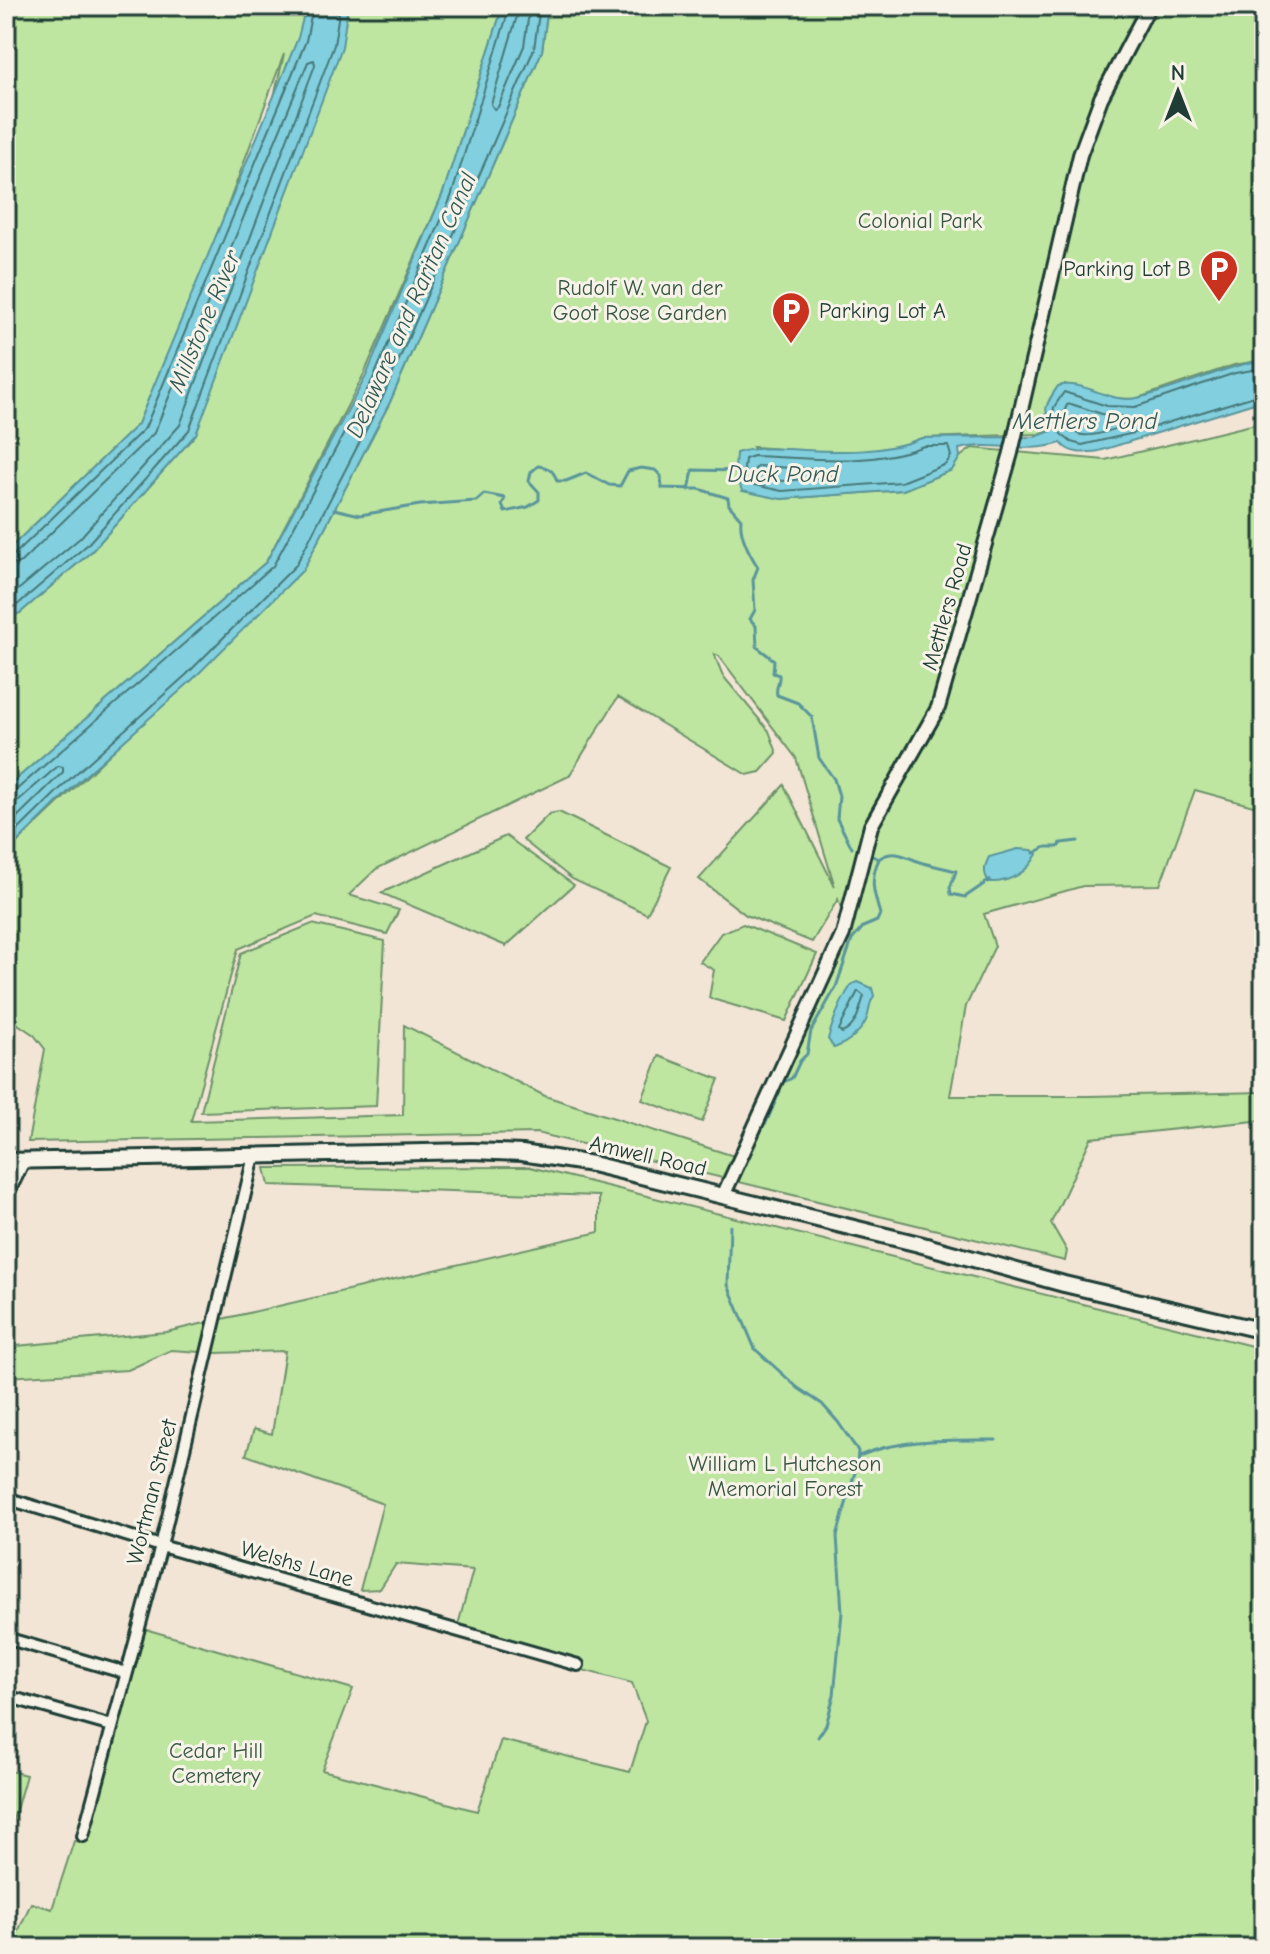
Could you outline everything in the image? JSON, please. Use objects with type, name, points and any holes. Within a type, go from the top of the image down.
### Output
[{"type":"main road","name":"Amwell Road","points":[[6,1161],[522,1153],[592,1164],[919,1244],[1064,1284],[1264,1331]]},
{"type":"street","name":"Mettlers Road","points":[[723,1196],[843,934],[871,826],[938,708],[1011,453],[1080,155],[1101,98],[1149,6]]},
{"type":"street","name":"Wortman Street","points":[[83,1836],[161,1546],[254,1156]]},
{"type":"street","points":[[6,1198],[24,1161]]},
{"type":"street","name":"Welshs Lane","points":[[6,1498],[161,1546],[578,1665]]},
{"type":"street","points":[[6,1638],[126,1673]]},
{"type":"street","points":[[6,1696],[112,1726]]},
{"type":"green space","points":[[6,6],[503,6],[443,193],[364,374],[266,562],[6,788],[6,608],[20,613],[92,551],[196,434],[284,54],[211,251],[138,424],[6,552]]},
{"type":"green space","points":[[548,6],[1264,6],[1264,360],[1234,365],[1135,399],[1108,398],[1065,384],[1045,416],[1052,429],[1039,434],[922,438],[902,445],[860,451],[753,447],[781,499],[903,490],[952,470],[960,457],[972,448],[1105,460],[1264,422],[1264,809],[1195,790],[1160,885],[1083,886],[984,914],[995,946],[966,1006],[950,1096],[1264,1092],[1264,1120],[1091,1138],[1051,1223],[1067,1251],[1065,1261],[537,1133],[28,1142],[45,1049],[34,1035],[6,1016],[6,853],[303,570],[390,402],[542,51]],"holes":[[[714,654],[719,656],[796,758],[835,887],[784,785],[699,879],[746,915],[812,942],[838,899],[846,923],[737,1157],[545,1096],[404,1025],[403,1115],[191,1121],[238,949],[316,916],[387,934],[399,910],[349,895],[376,869],[569,776],[618,697],[747,775],[760,772],[777,753],[769,731],[723,676]]]},
{"type":"green space","points":[[559,812],[671,867],[647,914],[572,879],[523,840],[549,814]]},
{"type":"green space","points":[[506,836],[574,885],[506,946],[381,893]]},
{"type":"green space","points":[[312,924],[385,941],[376,1106],[201,1112],[241,953]]},
{"type":"green space","points":[[743,924],[817,954],[786,1021],[709,998],[714,970],[700,962],[721,933]]},
{"type":"green space","points":[[659,1056],[719,1079],[702,1122],[642,1100]]},
{"type":"green space","name":"William L Hutcheson Memorial Forest","points":[[530,1167],[1264,1349],[1264,1948],[6,1948],[6,1942],[13,1943],[31,1903],[52,1909],[74,1841],[87,1842],[145,1629],[353,1689],[322,1770],[477,1811],[501,1740],[630,1772],[646,1721],[632,1683],[455,1636],[473,1570],[396,1564],[380,1589],[360,1590],[383,1504],[246,1455],[254,1429],[272,1434],[285,1351],[216,1353],[171,1350],[128,1370],[6,1377],[6,1347],[166,1332],[599,1232],[599,1196],[269,1185],[265,1168]]},
{"type":"green space","points":[[6,1770],[26,1775],[12,1824],[6,1823]]},
{"type":"water","name":"Millstone River","points":[[306,6],[348,6],[342,47],[196,434],[92,551],[20,613],[6,620],[6,552],[138,424],[298,38]]},
{"type":"water","name":"Delaware and Raritan Canal","points":[[503,6],[548,6],[542,51],[390,402],[303,570],[191,681],[77,783],[6,853],[6,788],[266,562],[366,376],[443,193]]},
{"type":"water","points":[[1264,360],[1264,400],[1099,451],[1073,451],[1061,443],[1034,448],[972,447],[959,449],[960,457],[952,470],[903,490],[781,499],[742,491],[735,470],[736,453],[753,449],[864,450],[922,438],[1035,437],[1052,431],[1046,408],[1058,386],[1077,386],[1116,398],[1137,398]]},
{"type":"water","points":[[1018,849],[1032,850],[1037,854],[1018,875],[1004,881],[989,882],[985,870],[989,857]]},
{"type":"water","points":[[858,982],[872,988],[874,996],[868,1015],[855,1035],[834,1048],[828,1039],[835,1018],[852,984]]},
{"type":"waterway","name":"Duck Pond","points":[[334,509],[360,515],[420,505],[476,501],[484,494],[505,498],[502,505],[505,512],[528,507],[539,500],[539,492],[529,481],[531,472],[538,466],[550,470],[557,481],[586,473],[609,485],[620,486],[628,471],[641,468],[655,470],[661,476],[662,488],[699,489],[728,498],[729,505],[741,519],[743,538],[758,567],[753,580],[755,610],[750,619],[756,626],[757,647],[774,660],[773,673],[779,675],[777,695],[798,703],[812,717],[819,758],[834,779],[839,796],[837,819],[852,848]]},
{"type":"waterway","name":"Duck Pond","points":[[689,490],[693,470],[740,471]]},
{"type":"waterway","points":[[1034,853],[1046,847],[1078,841]]},
{"type":"waterway","points":[[880,858],[896,854],[956,871],[951,894],[965,897],[990,880]]},
{"type":"waterway","points":[[786,1081],[792,1078],[807,1054],[811,1031],[836,987],[852,940],[863,927],[877,921],[880,914],[873,880],[879,859],[870,855]]},
{"type":"waterway","points":[[766,1123],[780,1091]]},
{"type":"waterway","points":[[730,1226],[728,1285],[755,1349],[798,1388],[822,1404],[858,1451],[837,1536],[842,1612],[834,1695],[826,1725],[818,1737]]},
{"type":"waterway","points":[[859,1456],[909,1443],[996,1440]]},
{"type":"place","name":"Parking Lot B","points":[[1219,303]]},
{"type":"place","name":"Parking Lot A","points":[[791,345]]},
{"type":"park label","name":"Colonial Park","points":[[920,221]]},
{"type":"park label","name":"Rudolf W. van der Goot Rose Garden","points":[[640,300]]},
{"type":"park label","name":"Cedar Hill Cemetery","points":[[216,1764]]},
{"type":"water label","name":"Mettlers Pond","points":[[1085,421]]}]
